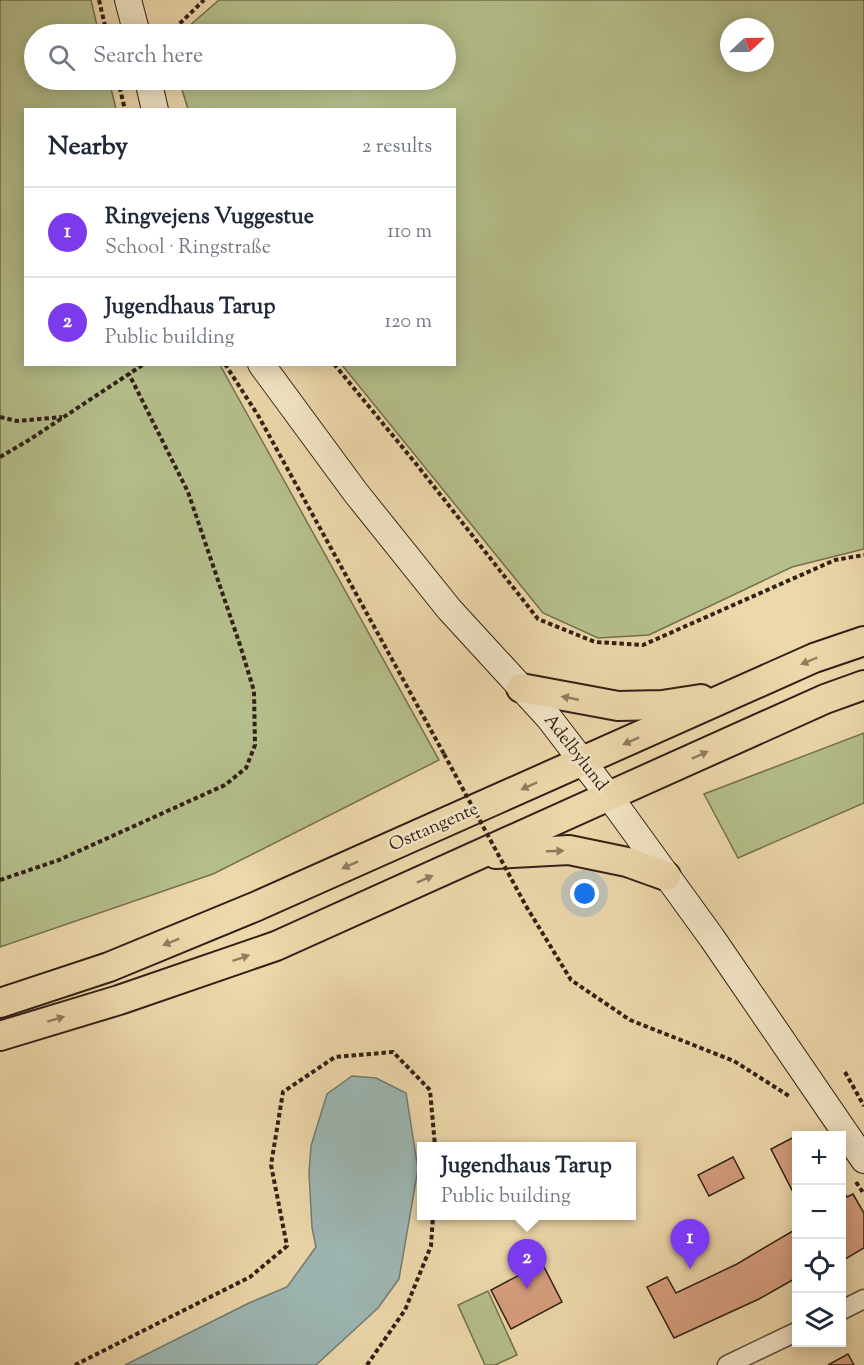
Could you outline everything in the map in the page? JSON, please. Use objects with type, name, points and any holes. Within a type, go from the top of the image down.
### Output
[{"type":"main road","name":"Osttangente","points":[[0,1003],[119,963],[256,906],[814,658],[864,641]]},
{"type":"main road","points":[[0,1036],[119,1000],[276,946],[825,699],[864,685]]},
{"type":"main road","points":[[521,688],[618,706],[662,705],[732,695]]},
{"type":"main road","points":[[476,856],[569,850],[627,862],[666,876]]},
{"type":"street","points":[[128,0],[134,24]]},
{"type":"street","points":[[150,90],[154,108]]},
{"type":"street","name":"Adelbylund","points":[[262,366],[356,493],[442,601],[549,718],[609,796],[711,938],[864,1160]]},
{"type":"street","points":[[846,1308],[864,1299]]},
{"type":"street","points":[[727,1365],[792,1334]]},
{"type":"path","points":[[99,0],[105,24]]},
{"type":"path","points":[[179,24],[204,0]]},
{"type":"path","points":[[120,90],[125,108]]},
{"type":"path","points":[[0,457],[141,366]]},
{"type":"path","points":[[226,366],[259,417],[526,906],[572,980],[630,1020],[734,1061],[790,1096]]},
{"type":"path","points":[[336,366],[538,619],[595,642],[643,645],[744,598],[835,560],[864,555]]},
{"type":"path","points":[[0,880],[59,860],[225,785],[246,768],[255,745],[254,691],[240,645],[188,492],[129,374]]},
{"type":"path","points":[[0,417],[17,421],[62,417]]},
{"type":"path","points":[[75,1365],[250,1277],[287,1246],[271,1165],[283,1092],[335,1057],[393,1052],[430,1090],[435,1142]]},
{"type":"path","points":[[845,1072],[864,1106]]},
{"type":"path","points":[[367,1365],[405,1310],[431,1246],[433,1220]]},
{"type":"green space","points":[[0,0],[91,0],[97,24],[24,24],[24,90],[111,90],[116,108],[24,108],[24,366],[221,366],[439,760],[213,874],[0,947]]},
{"type":"green space","points":[[219,0],[864,0],[864,549],[792,567],[649,635],[598,638],[543,613],[343,366],[456,366],[456,108],[188,108],[182,90],[456,90],[456,24],[191,24]]},
{"type":"green space","points":[[864,733],[864,803],[738,858],[704,794]]},
{"type":"green space","points":[[488,1291],[517,1355],[495,1365],[485,1365],[458,1305]]},
{"type":"water","points":[[352,1076],[376,1078],[406,1093],[417,1175],[399,1279],[378,1308],[316,1365],[125,1365],[249,1303],[287,1287],[316,1247],[312,1228],[309,1173],[311,1146],[327,1094]]},
{"type":"building","points":[[792,1138],[792,1190],[771,1149]]},
{"type":"building","points":[[733,1157],[744,1178],[709,1196],[698,1175]]},
{"type":"building","points":[[853,1194],[864,1213],[864,1248],[846,1259],[846,1195],[847,1197]]},
{"type":"building","points":[[792,1231],[792,1280],[759,1299],[674,1338],[647,1287],[667,1277],[676,1293],[737,1264]]},
{"type":"building","points":[[542,1263],[562,1302],[511,1329],[491,1290]]},
{"type":"building","points":[[848,1354],[854,1365],[828,1365]]},
{"type":"place","name":"Ringvejens Vuggestue","points":[[690,1269]]},
{"type":"place","name":"Jugendhaus Tarup","points":[[527,1289]]}]
